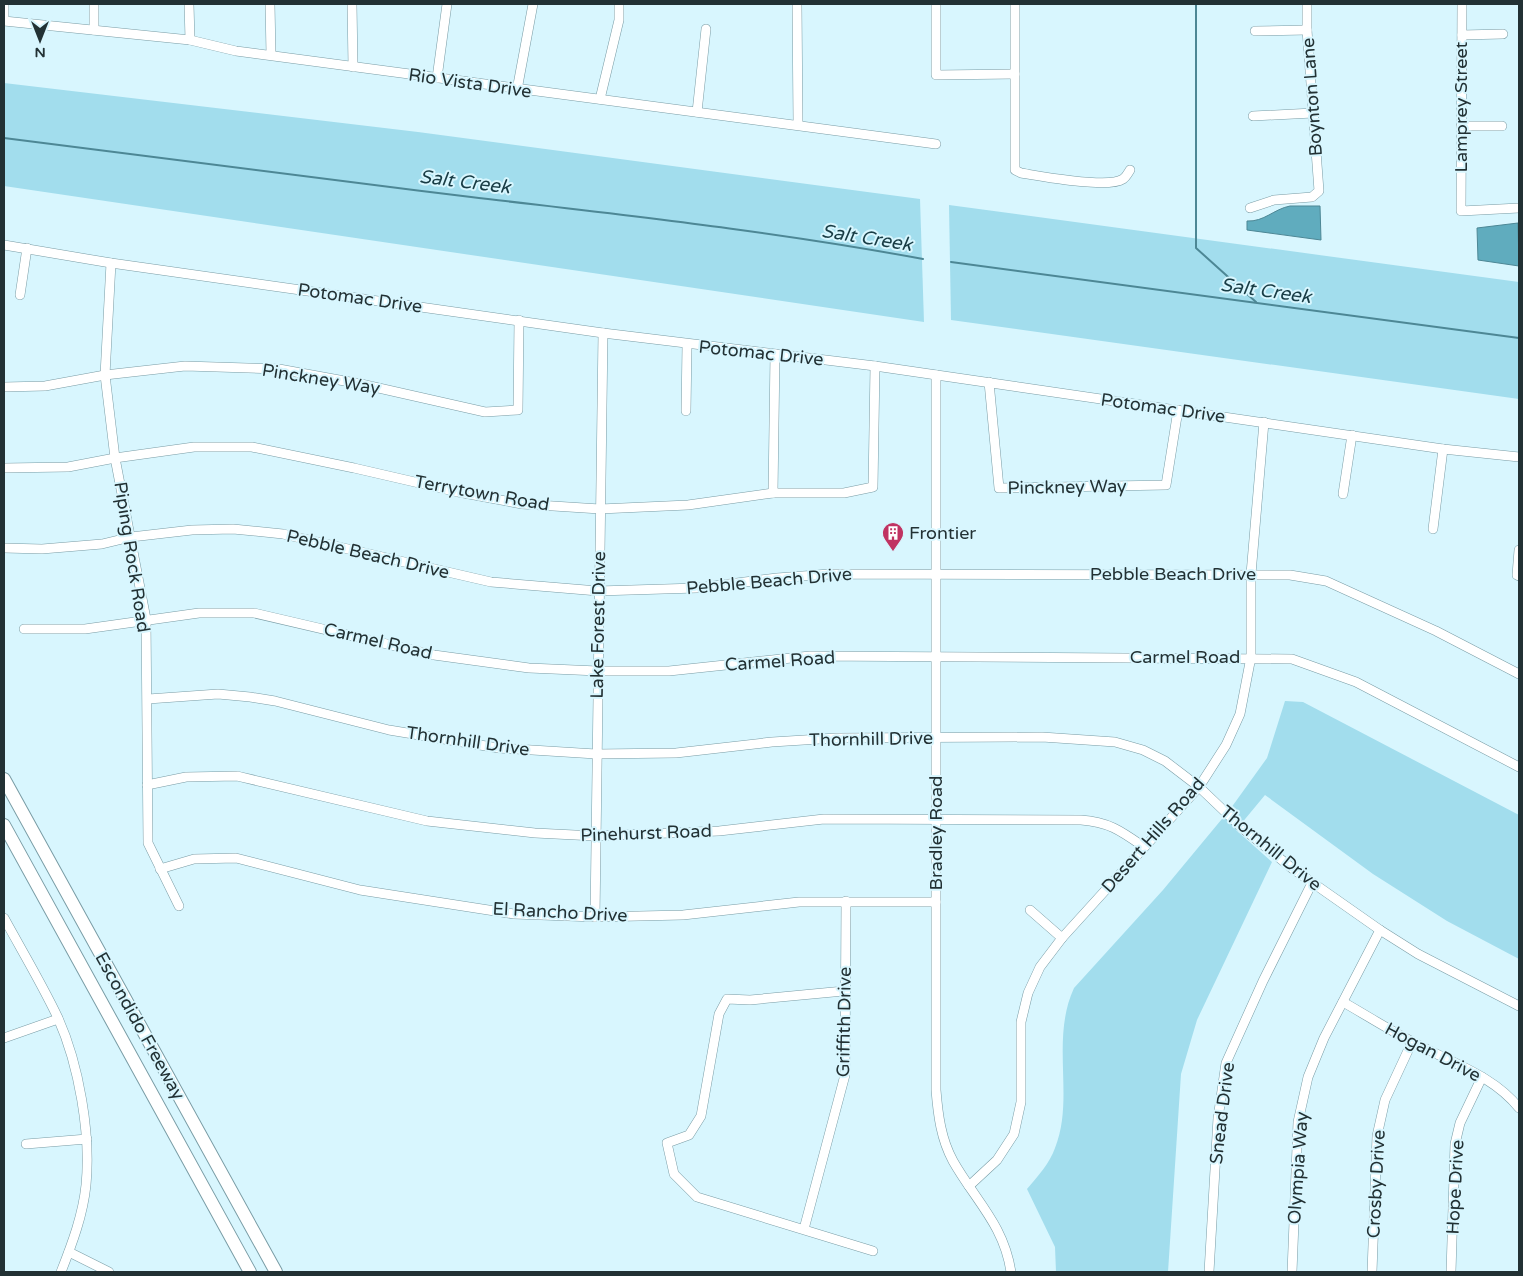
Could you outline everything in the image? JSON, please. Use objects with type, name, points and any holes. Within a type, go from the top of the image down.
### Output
[{"type":"highway","name":"Escondido Freeway","points":[[4,779],[276,1272]]},
{"type":"highway","name":"Escondido Freeway","points":[[4,826],[250,1272]]},
{"type":"street","points":[[4,4],[4,21]]},
{"type":"street","points":[[94,4],[94,30]]},
{"type":"street","points":[[189,4],[190,40]]},
{"type":"street","points":[[270,4],[271,55]]},
{"type":"street","points":[[352,4],[353,67]]},
{"type":"street","points":[[438,78],[447,4]]},
{"type":"street","points":[[517,90],[533,4]]},
{"type":"street","points":[[600,99],[618,20],[619,4]]},
{"type":"street","points":[[797,4],[798,124]]},
{"type":"street","points":[[936,4],[936,75],[1015,74]]},
{"type":"street","points":[[1015,4],[1015,170],[1021,173],[1077,181],[1116,182],[1124,179],[1130,170]]},
{"type":"street","name":"Boynton Lane","points":[[1250,208],[1274,200],[1312,197],[1319,190],[1307,30],[1307,4]]},
{"type":"street","name":"Lamprey Street","points":[[1462,4],[1461,210],[1519,208]]},
{"type":"street","name":"Rio Vista Drive","points":[[4,21],[190,40],[236,51],[517,90],[798,124],[936,144]]},
{"type":"street","points":[[697,112],[706,29]]},
{"type":"street","points":[[1254,31],[1307,30]]},
{"type":"street","points":[[1462,35],[1503,34]]},
{"type":"street","points":[[1253,116],[1313,112]]},
{"type":"street","points":[[1461,126],[1502,126]]},
{"type":"street","name":"Potomac Drive","points":[[4,245],[111,263],[687,345],[875,366],[1443,449],[1519,457]]},
{"type":"street","points":[[20,295],[27,248]]},
{"type":"street","name":"Piping Rock Road","points":[[111,263],[104,375],[115,458],[132,537],[146,619],[148,843],[180,906]]},
{"type":"street","name":"Pinckney Way","points":[[4,387],[46,386],[104,375],[185,366],[279,369],[361,384],[485,412],[518,410],[519,320]]},
{"type":"street","name":"Lake Forest Drive","points":[[595,917],[603,333]]},
{"type":"street","points":[[686,411],[687,345]]},
{"type":"street","points":[[773,493],[775,354]]},
{"type":"street","name":"Terrytown Road","points":[[4,468],[68,467],[115,458],[194,447],[252,447],[513,502],[600,509],[688,505],[773,493],[844,493],[873,487],[875,366]]},
{"type":"street","name":"Bradley Road","points":[[936,375],[936,1090],[938,1115],[943,1138],[950,1152],[969,1186],[985,1206],[1000,1231],[1011,1272]]},
{"type":"street","name":"Pinckney Way","points":[[989,382],[998,488],[1166,486],[1178,410]]},
{"type":"street","name":"Desert Hills Road","points":[[969,1186],[997,1160],[1014,1134],[1021,1102],[1021,1022],[1028,993],[1040,967],[1062,938],[1199,787],[1226,745],[1240,714],[1251,657],[1251,574],[1264,422]]},
{"type":"street","points":[[1343,494],[1352,435]]},
{"type":"street","points":[[1433,529],[1443,449]]},
{"type":"street","name":"Pebble Beach Drive","points":[[4,548],[42,549],[102,544],[132,537],[192,530],[233,529],[283,534],[491,582],[598,591],[697,588],[777,578],[829,574],[1290,575],[1326,581],[1436,630],[1519,674]]},
{"type":"street","points":[[1519,550],[1517,575],[1519,576]]},
{"type":"street","name":"Carmel Road","points":[[24,629],[85,629],[199,613],[254,613],[434,655],[529,668],[598,671],[669,671],[810,656],[1251,657],[1292,659],[1356,682],[1519,767]]},
{"type":"street","name":"Thornhill Drive","points":[[148,699],[218,694],[250,697],[275,701],[389,730],[498,748],[596,754],[676,753],[772,742],[836,738],[1042,738],[1115,742],[1143,750],[1165,760],[1199,787],[1241,827],[1312,882],[1380,930],[1418,954],[1519,1006]]},
{"type":"street","name":"Pinehurst Road","points":[[147,784],[186,777],[238,776],[427,821],[535,833],[595,836],[719,831],[824,819],[1097,821],[1113,826],[1144,847]]},
{"type":"street","name":"El Rancho Drive","points":[[160,869],[194,859],[236,858],[360,890],[514,914],[595,917],[683,915],[799,902],[936,902]]},
{"type":"street","name":"Snead Drive","points":[[1208,1272],[1218,1118],[1226,1063],[1263,981],[1312,882]]},
{"type":"street","name":"Griffith Drive","points":[[804,1229],[845,1075],[846,901]]},
{"type":"street","points":[[1030,910],[1062,938]]},
{"type":"street","points":[[4,918],[58,1019],[77,1081],[86,1139],[86,1185],[81,1213],[61,1272]]},
{"type":"street","name":"Olympia Way","points":[[1292,1272],[1298,1122],[1308,1077],[1343,1002],[1380,930]]},
{"type":"street","points":[[844,991],[750,1000],[728,999],[719,1014],[701,1116],[689,1135],[667,1143],[674,1174],[697,1197],[873,1250]]},
{"type":"street","name":"Hogan Drive","points":[[1343,1002],[1412,1042],[1482,1077],[1507,1094],[1519,1108]]},
{"type":"street","points":[[4,1038],[58,1019]]},
{"type":"street","name":"Crosby Drive","points":[[1372,1272],[1377,1136],[1385,1100],[1412,1042]]},
{"type":"street","name":"Hope Drive","points":[[1451,1272],[1455,1144],[1460,1122],[1482,1077]]},
{"type":"street","points":[[26,1144],[86,1139]]},
{"type":"street","points":[[69,1252],[108,1272]]},
{"type":"shaded area","points":[[4,83],[418,132],[920,199],[924,322],[4,186]]},
{"type":"shaded area","points":[[949,205],[1519,282],[1519,399],[951,320]]},
{"type":"shaded area","points":[[1290,206],[1320,206],[1321,240],[1247,230],[1247,221],[1259,219]]},
{"type":"shaded area","points":[[1518,223],[1519,266],[1478,260],[1477,228]]},
{"type":"shaded area","points":[[1285,701],[1303,702],[1519,815],[1519,959],[1447,921],[1373,874],[1265,795],[1236,830],[1272,862],[1197,1020],[1181,1074],[1168,1272],[1056,1272],[1055,1247],[1027,1189],[1050,1159],[1061,1129],[1064,1028],[1067,1008],[1074,988],[1163,890],[1231,808],[1267,758]]},
{"type":"waterway","points":[[1196,4],[1196,248],[1256,302]]},
{"type":"waterway","name":"Salt Creek","points":[[4,138],[354,183],[697,224],[923,259]]},
{"type":"waterway","name":"Salt Creek","points":[[951,262],[1519,338]]},
{"type":"place","name":"Frontier","points":[[893,552]]}]
